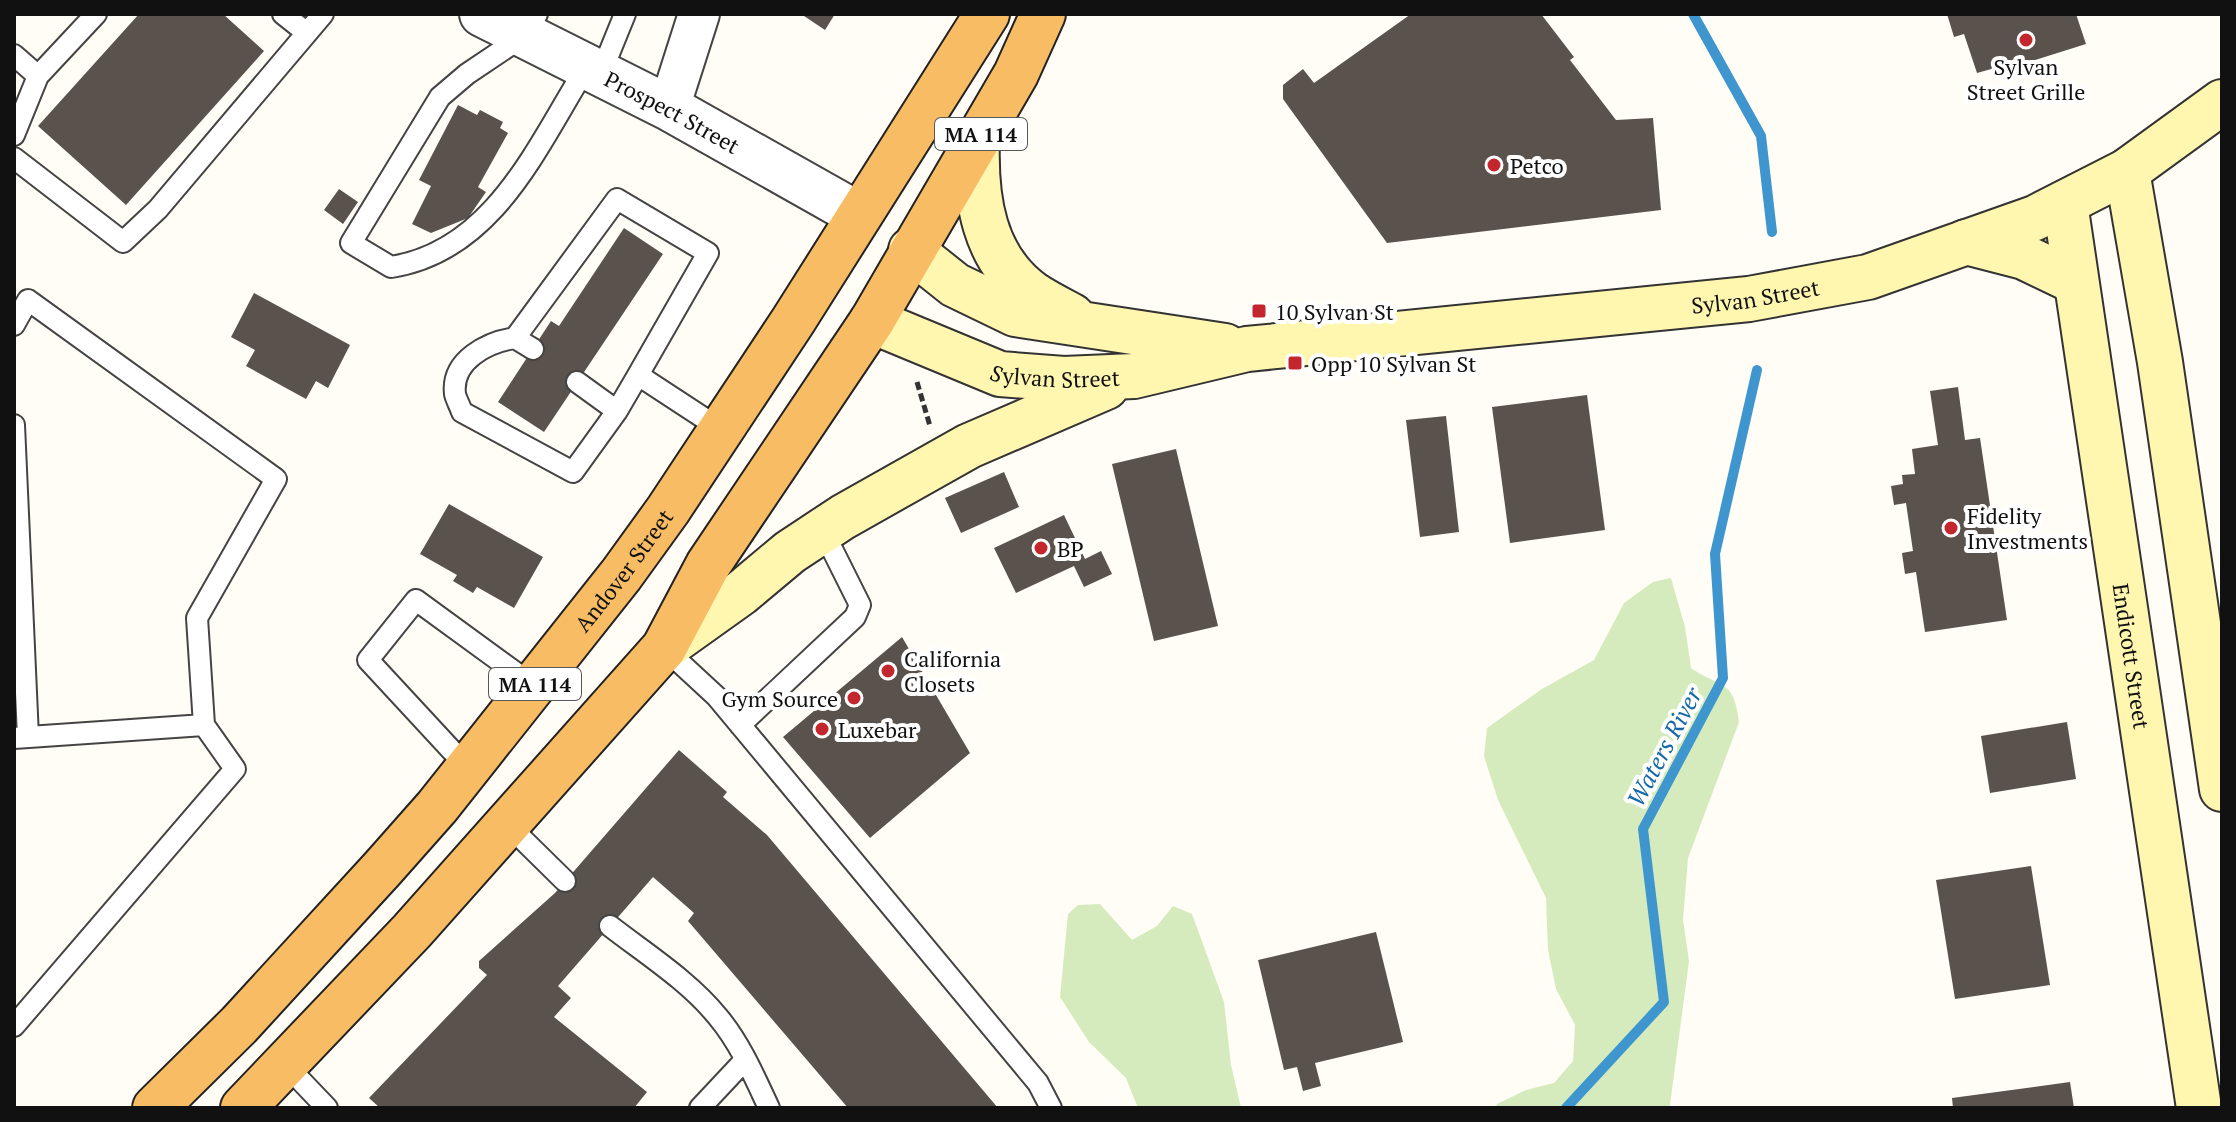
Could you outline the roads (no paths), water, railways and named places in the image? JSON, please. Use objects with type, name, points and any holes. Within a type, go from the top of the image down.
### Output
[{"type":"highway","name":"Andover Street","points":[[155,1108],[250,1014],[383,868],[468,768],[621,575],[722,430],[987,14]]},
{"type":"highway","name":"MA 114","points":[[243,1108],[412,931],[664,648],[708,565],[872,321],[1016,74],[1043,14]]},
{"type":"highway","points":[[859,215],[911,250]]},
{"type":"highway","points":[[812,290],[872,321]]},
{"type":"main road","name":"Sylvan Street","points":[[872,321],[1000,374],[1064,379],[1134,376],[1247,349],[1749,299],[1868,277],[2035,218],[2127,171],[2222,102]]},
{"type":"main road","points":[[977,141],[979,205],[992,245],[1006,267],[1032,293],[1091,327]]},
{"type":"main road","points":[[2127,171],[2160,362],[2222,789]]},
{"type":"main road","name":"Endicott Street","points":[[2065,203],[2199,1108]]},
{"type":"main road","points":[[1966,242],[2024,257],[2076,282]]},
{"type":"main road","name":"Sylvan Street","points":[[911,250],[955,285],[1015,314],[1247,349]]},
{"type":"main road","points":[[664,648],[843,517],[969,446],[1134,376]]},
{"type":"main road","points":[[2118,563],[2188,553]]},
{"type":"street","name":"Prospect Street","points":[[482,14],[531,25],[594,70],[669,108],[859,215]]},
{"type":"street","points":[[669,108],[699,14]]},
{"type":"lane","points":[[14,135],[38,76],[96,14]]},
{"type":"lane","points":[[283,14],[307,33]]},
{"type":"lane","points":[[14,158],[123,242],[158,209],[323,14]]},
{"type":"lane","points":[[531,25],[440,97],[351,243],[391,267],[410,264],[444,248],[487,218],[503,200],[594,70],[625,14]]},
{"type":"lane","points":[[14,55],[38,76]]},
{"type":"lane","points":[[515,338],[617,199],[708,253],[617,411],[573,472],[462,412],[455,393],[458,375],[471,355],[498,341],[515,338],[533,349]]},
{"type":"lane","points":[[14,325],[28,300],[276,479],[197,618],[204,725],[235,769],[14,1026]]},
{"type":"lane","points":[[638,375],[722,430]]},
{"type":"lane","points":[[577,382],[617,411]]},
{"type":"lane","points":[[14,425],[21,737],[204,725]]},
{"type":"lane","points":[[740,725],[855,617],[860,605],[823,531]]},
{"type":"lane","points":[[468,768],[368,660],[416,600],[534,686]]},
{"type":"lane","points":[[664,648],[717,697],[1038,1083],[1051,1108]]},
{"type":"lane","points":[[507,824],[565,881]]},
{"type":"lane","points":[[610,926],[678,978],[718,1017],[745,1060],[769,1108]]},
{"type":"lane","points":[[700,1108],[745,1060]]},
{"type":"lane","points":[[285,1064],[327,1108]]},
{"type":"waterway","name":"Waters River","points":[[1693,14],[1761,136],[1772,232]]},
{"type":"waterway","name":"Waters River","points":[[1566,1108],[1664,1002],[1643,829],[1723,678],[1715,554],[1757,370]]},
{"type":"place","name":"Sylvan Street Grille","points":[[2026,40]]},
{"type":"place","name":"Petco","points":[[1494,165]]},
{"type":"place","name":"10 Sylvan St","points":[[1259,311]]},
{"type":"place","name":"Opp 10 Sylvan St","points":[[1295,363]]},
{"type":"place","name":"Fidelity Investments","points":[[1951,528]]},
{"type":"place","name":"BP","points":[[1041,548]]},
{"type":"place","name":"California Closets","points":[[888,671]]},
{"type":"place","name":"Gym Source","points":[[854,698]]},
{"type":"place","name":"Luxebar","points":[[822,729]]}]
